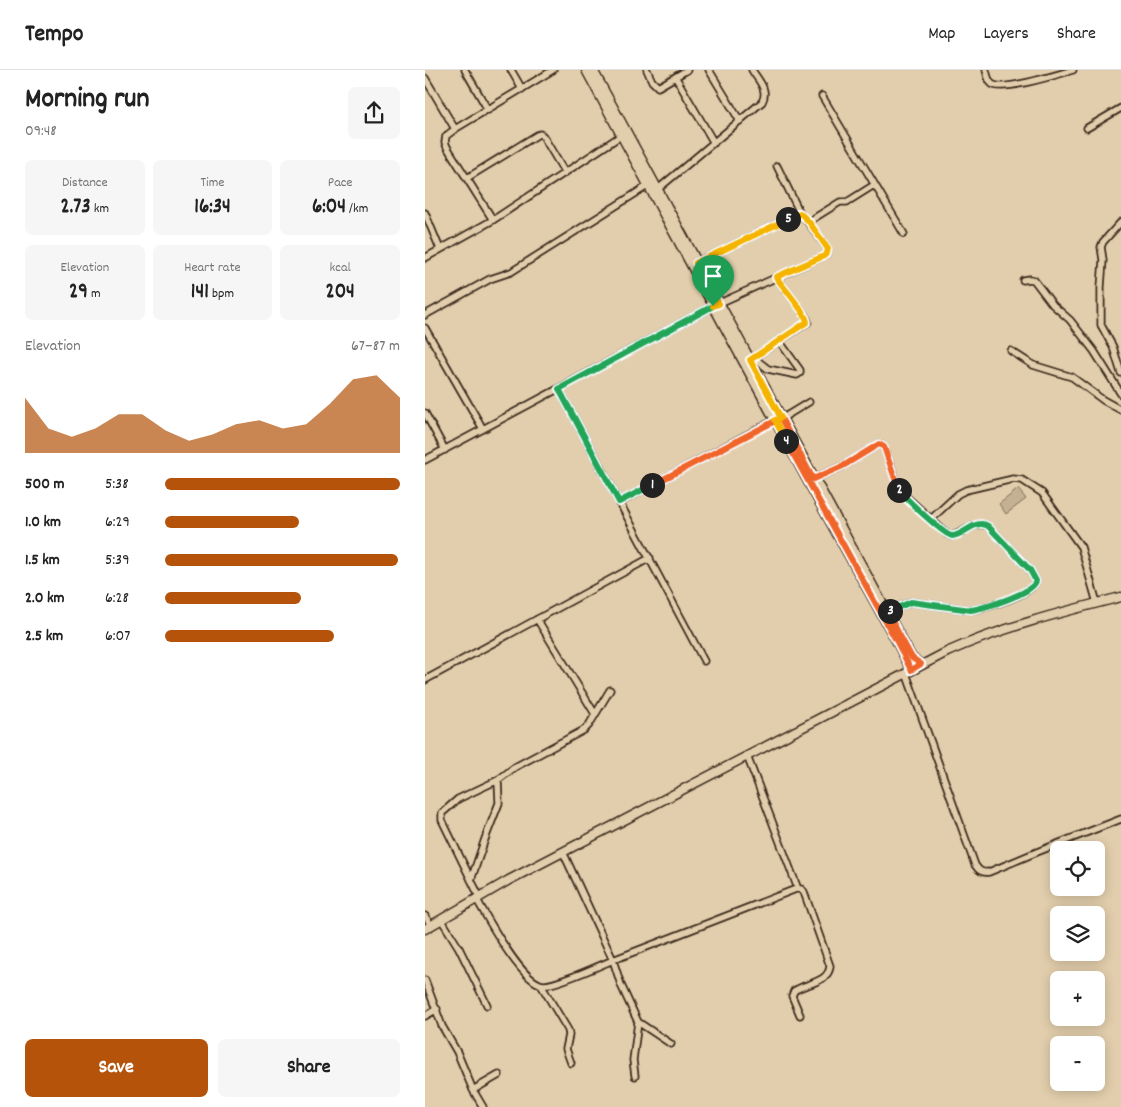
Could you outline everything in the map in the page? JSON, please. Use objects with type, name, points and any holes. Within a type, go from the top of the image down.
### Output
[{"type":"street","points":[[465,70],[488,110]]},
{"type":"street","points":[[511,70],[522,89]]},
{"type":"street","points":[[493,220],[445,142],[446,136],[553,70]]},
{"type":"street","points":[[586,70],[778,419],[908,672],[975,865],[983,873],[989,872],[1121,819]]},
{"type":"street","points":[[593,70],[658,189],[716,305],[752,359],[778,419],[912,658],[921,664]]},
{"type":"street","points":[[647,70],[652,80],[658,86],[676,78],[687,70]]},
{"type":"street","points":[[709,70],[740,122]]},
{"type":"street","points":[[658,189],[740,122],[765,98],[764,89],[752,70]]},
{"type":"street","points":[[986,70],[989,82],[998,87],[1027,83],[1073,70]]},
{"type":"street","points":[[425,78],[455,129]]},
{"type":"street","points":[[676,78],[714,143]]},
{"type":"street","points":[[822,96],[904,234]]},
{"type":"street","points":[[1087,128],[1121,108]]},
{"type":"street","points":[[467,178],[537,134],[543,136],[565,173]]},
{"type":"street","points":[[425,258],[493,220],[622,135]]},
{"type":"street","points":[[425,460],[716,305],[827,253],[828,249],[809,222],[800,213],[777,166]]},
{"type":"street","points":[[425,315],[490,279],[511,272],[649,185]]},
{"type":"street","points":[[809,222],[840,202],[847,202],[874,185]]},
{"type":"street","points":[[425,213],[440,249]]},
{"type":"street","points":[[696,263],[800,213]]},
{"type":"street","points":[[1121,222],[1103,242],[1101,247],[1103,260],[1101,324],[1113,347],[1121,373]]},
{"type":"street","points":[[752,359],[806,324],[808,319],[776,277]]},
{"type":"street","points":[[1023,280],[1034,280],[1053,305],[1071,320],[1095,351],[1121,394]]},
{"type":"street","points":[[425,328],[483,429]]},
{"type":"street","points":[[752,359],[768,369],[797,375],[800,373],[800,370],[780,342]]},
{"type":"street","points":[[1011,350],[1033,365],[1072,377],[1103,400],[1121,410]]},
{"type":"street","points":[[559,389],[704,661]]},
{"type":"street","points":[[619,502],[809,402]]},
{"type":"street","points":[[425,414],[445,450]]},
{"type":"street","points":[[813,479],[843,466],[879,444],[884,447],[899,491],[930,520],[951,536],[977,524],[988,526],[1035,576],[1035,584],[1011,598],[971,610],[911,602],[887,612]]},
{"type":"street","points":[[930,520],[958,494],[966,490],[1013,479],[1022,480],[1042,493],[1081,547],[1097,603]]},
{"type":"street","points":[[425,680],[650,558]]},
{"type":"street","points":[[425,916],[428,927],[477,897],[921,664],[984,636],[1032,620],[1121,597]]},
{"type":"street","points":[[537,619],[595,714]]},
{"type":"street","points":[[571,1062],[566,1049],[569,1035],[568,1030],[541,985],[529,978],[513,958],[477,897],[471,880],[442,820],[442,812],[458,799],[498,780],[515,767],[579,734],[589,725],[610,690]]},
{"type":"street","points":[[747,756],[798,889],[804,892],[830,966],[830,971],[825,977],[794,991],[792,996],[799,1015]]},
{"type":"street","points":[[471,880],[499,803],[498,780]]},
{"type":"street","points":[[563,852],[613,960],[621,985],[638,1022],[633,1063],[635,1076]]},
{"type":"street","points":[[541,985],[555,982],[798,889]]},
{"type":"street","points":[[441,919],[459,948],[487,1005]]},
{"type":"street","points":[[425,980],[442,1026],[457,1052],[473,1090],[483,1107]]},
{"type":"street","points":[[425,1016],[437,1010]]},
{"type":"street","points":[[638,1022],[671,1044]]},
{"type":"street","points":[[473,1090],[499,1075]]},
{"type":"shaded area","points":[[1018,489],[1026,499],[1006,514],[999,504]]},
{"type":"route","points":[[713,306],[559,389],[619,502],[775,420],[781,418],[813,479],[843,466],[875,444],[882,445],[899,491],[922,514],[951,536],[977,524],[988,526],[1035,576],[1035,584],[1011,598],[971,610],[911,602],[887,612],[912,658],[921,664],[911,670],[775,420],[781,418],[750,360],[806,324],[808,319],[776,277],[824,256],[828,249],[809,222],[800,213],[696,263],[719,304],[713,306]]}]
